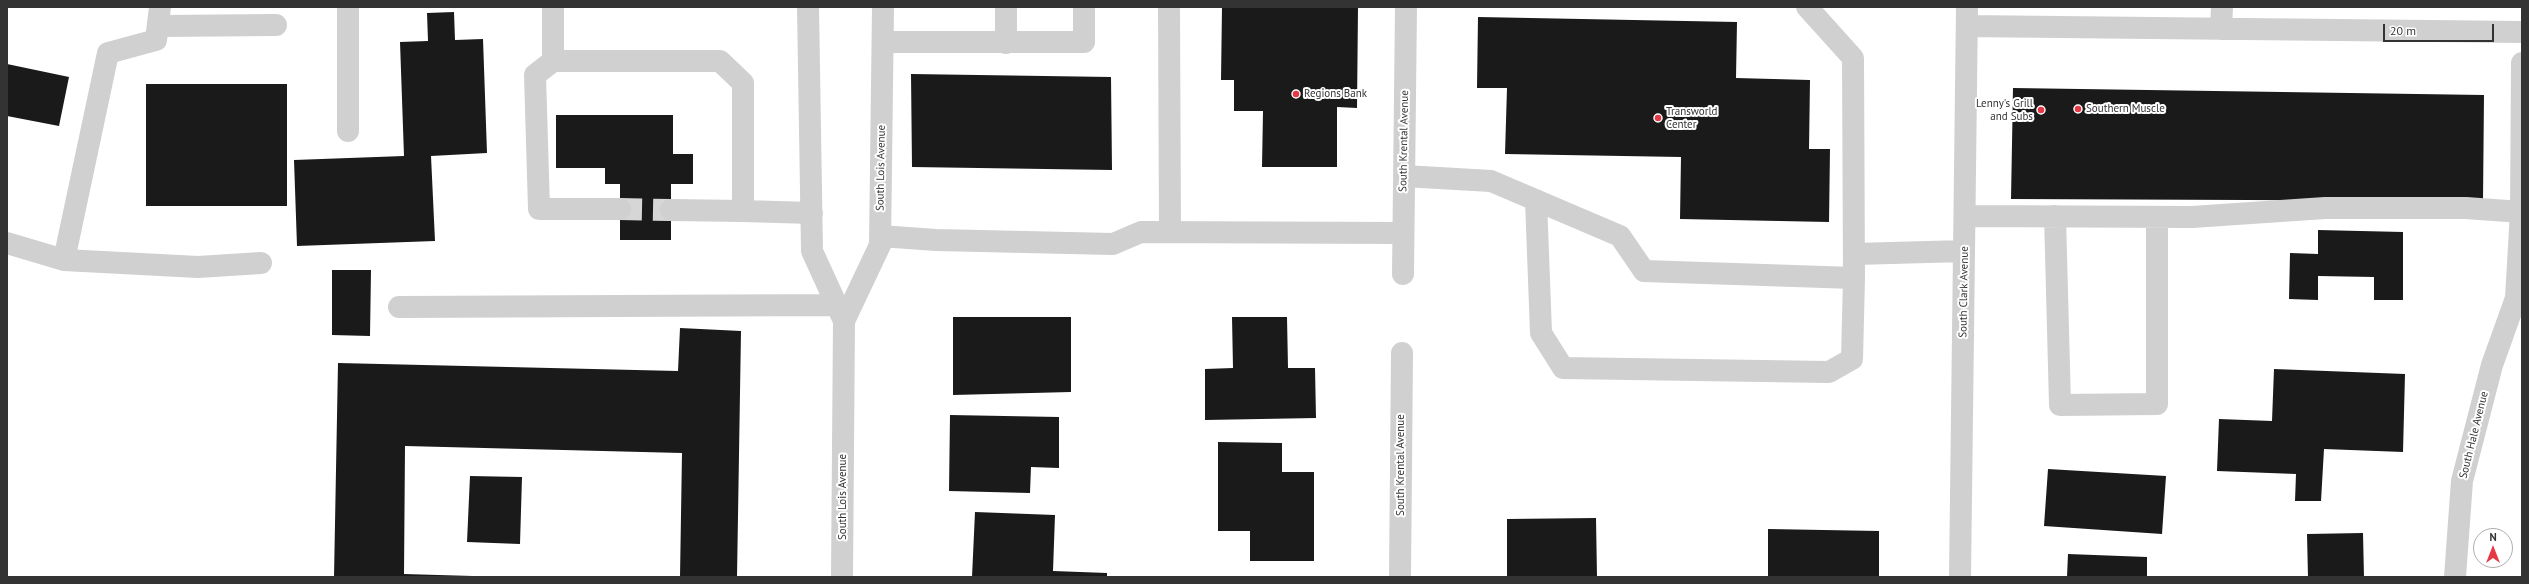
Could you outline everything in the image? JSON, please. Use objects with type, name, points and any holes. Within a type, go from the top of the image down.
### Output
[{"type":"street","points":[[348,7],[348,131]]},
{"type":"street","points":[[553,7],[553,61]]},
{"type":"street","name":"South Lois Avenue","points":[[808,7],[812,251],[840,313],[842,577]]},
{"type":"street","name":"South Lois Avenue","points":[[840,313],[880,245],[883,7]]},
{"type":"street","points":[[1006,7],[1006,43]]},
{"type":"street","points":[[883,42],[1084,42],[1084,7]]},
{"type":"street","points":[[1169,7],[1170,232]]},
{"type":"street","name":"South Krental Avenue","points":[[1403,274],[1406,7]]},
{"type":"street","points":[[1536,200],[1541,333],[1563,368],[1829,372],[1852,359],[1856,254],[1853,58],[1807,7]]},
{"type":"street","points":[[2221,29],[2222,7]]},
{"type":"street","points":[[64,260],[108,53],[156,40],[160,16],[276,25]]},
{"type":"street","points":[[1967,16],[2221,29],[2522,32]]},
{"type":"street","name":"South Clark Avenue","points":[[1960,577],[1967,16]]},
{"type":"street","points":[[620,209],[539,209],[535,75],[553,61],[720,61],[743,83],[743,211]]},
{"type":"street","name":"South Hale Avenue","points":[[2455,577],[2462,481],[2492,365],[2519,306],[2522,63]]},
{"type":"street","points":[[1404,176],[1491,181],[1620,236],[1644,271],[1854,278]]},
{"type":"street","points":[[1965,216],[2192,218],[2325,208],[2466,208],[2521,212]]},
{"type":"street","points":[[671,210],[812,213]]},
{"type":"street","points":[[2055,216],[2060,405],[2157,404],[2156,217]]},
{"type":"street","points":[[880,236],[936,240],[1113,244],[1141,232],[1403,233]]},
{"type":"street","points":[[7,243],[64,260],[198,266],[260,263]]},
{"type":"street","points":[[1856,254],[1964,251]]},
{"type":"street","points":[[399,307],[840,313]]},
{"type":"street","name":"South Krental Avenue","points":[[1400,577],[1402,353]]},
{"type":"building","name":"Regions Bank","points":[[1222,7],[1358,7],[1357,108],[1337,107],[1337,167],[1262,167],[1263,111],[1234,111],[1234,80],[1221,80]]},
{"type":"building","points":[[454,12],[455,40],[483,39],[487,153],[431,156],[435,241],[297,246],[294,160],[404,156],[400,42],[428,41],[427,13]]},
{"type":"building","name":"Transworld Center","points":[[1478,17],[1737,22],[1736,78],[1810,80],[1809,149],[1830,149],[1829,222],[1680,219],[1681,157],[1505,154],[1507,88],[1477,88]]},
{"type":"building","points":[[7,64],[69,77],[59,126],[7,116]]},
{"type":"building","points":[[911,74],[1111,77],[1112,170],[912,167]]},
{"type":"building","points":[[146,84],[287,84],[287,206],[146,206]]},
{"type":"building","points":[[2013,88],[2484,95],[2483,201],[2011,199]]},
{"type":"building","points":[[556,115],[673,115],[673,154],[693,154],[693,184],[671,184],[671,240],[620,240],[620,184],[605,184],[605,168],[556,168]]},
{"type":"building","points":[[2318,230],[2403,232],[2403,300],[2374,300],[2374,277],[2318,276],[2318,300],[2289,299],[2290,253],[2318,254]]},
{"type":"building","points":[[332,270],[371,270],[370,336],[332,335]]},
{"type":"building","points":[[953,317],[1071,317],[1071,392],[953,395]]},
{"type":"building","points":[[1232,317],[1287,317],[1288,368],[1315,368],[1316,418],[1205,420],[1205,369],[1233,368]]},
{"type":"building","points":[[680,328],[741,331],[737,577],[680,577],[682,453],[405,446],[404,574],[507,577],[334,577],[338,363],[678,371]]},
{"type":"building","points":[[2274,369],[2405,374],[2403,452],[2324,449],[2321,501],[2295,501],[2296,474],[2217,471],[2219,419],[2272,421]]},
{"type":"building","points":[[950,415],[1059,417],[1059,468],[1031,467],[1030,493],[949,491]]},
{"type":"building","points":[[1218,442],[1282,443],[1282,472],[1314,472],[1314,561],[1250,561],[1250,531],[1218,531]]},
{"type":"building","points":[[2048,469],[2166,476],[2162,534],[2044,526]]},
{"type":"building","points":[[470,476],[522,477],[520,544],[467,542]]},
{"type":"building","points":[[975,512],[1055,515],[1053,571],[1107,573],[1107,577],[972,577]]},
{"type":"building","points":[[1596,518],[1597,577],[1507,577],[1507,519]]},
{"type":"building","points":[[1768,529],[1879,531],[1879,577],[1768,577]]},
{"type":"building","points":[[2363,533],[2364,577],[2308,577],[2307,534]]},
{"type":"building","points":[[2068,554],[2147,557],[2147,577],[2067,577]]},
{"type":"tunnel","points":[[620,209],[671,210]]},
{"type":"place","name":"Regions Bank","points":[[1296,94]]},
{"type":"place","name":"Southern Muscle","points":[[2078,109]]},
{"type":"place","name":"Lenny's Grill and Subs","points":[[2041,110]]},
{"type":"place","name":"Transworld Center","points":[[1658,118]]}]
